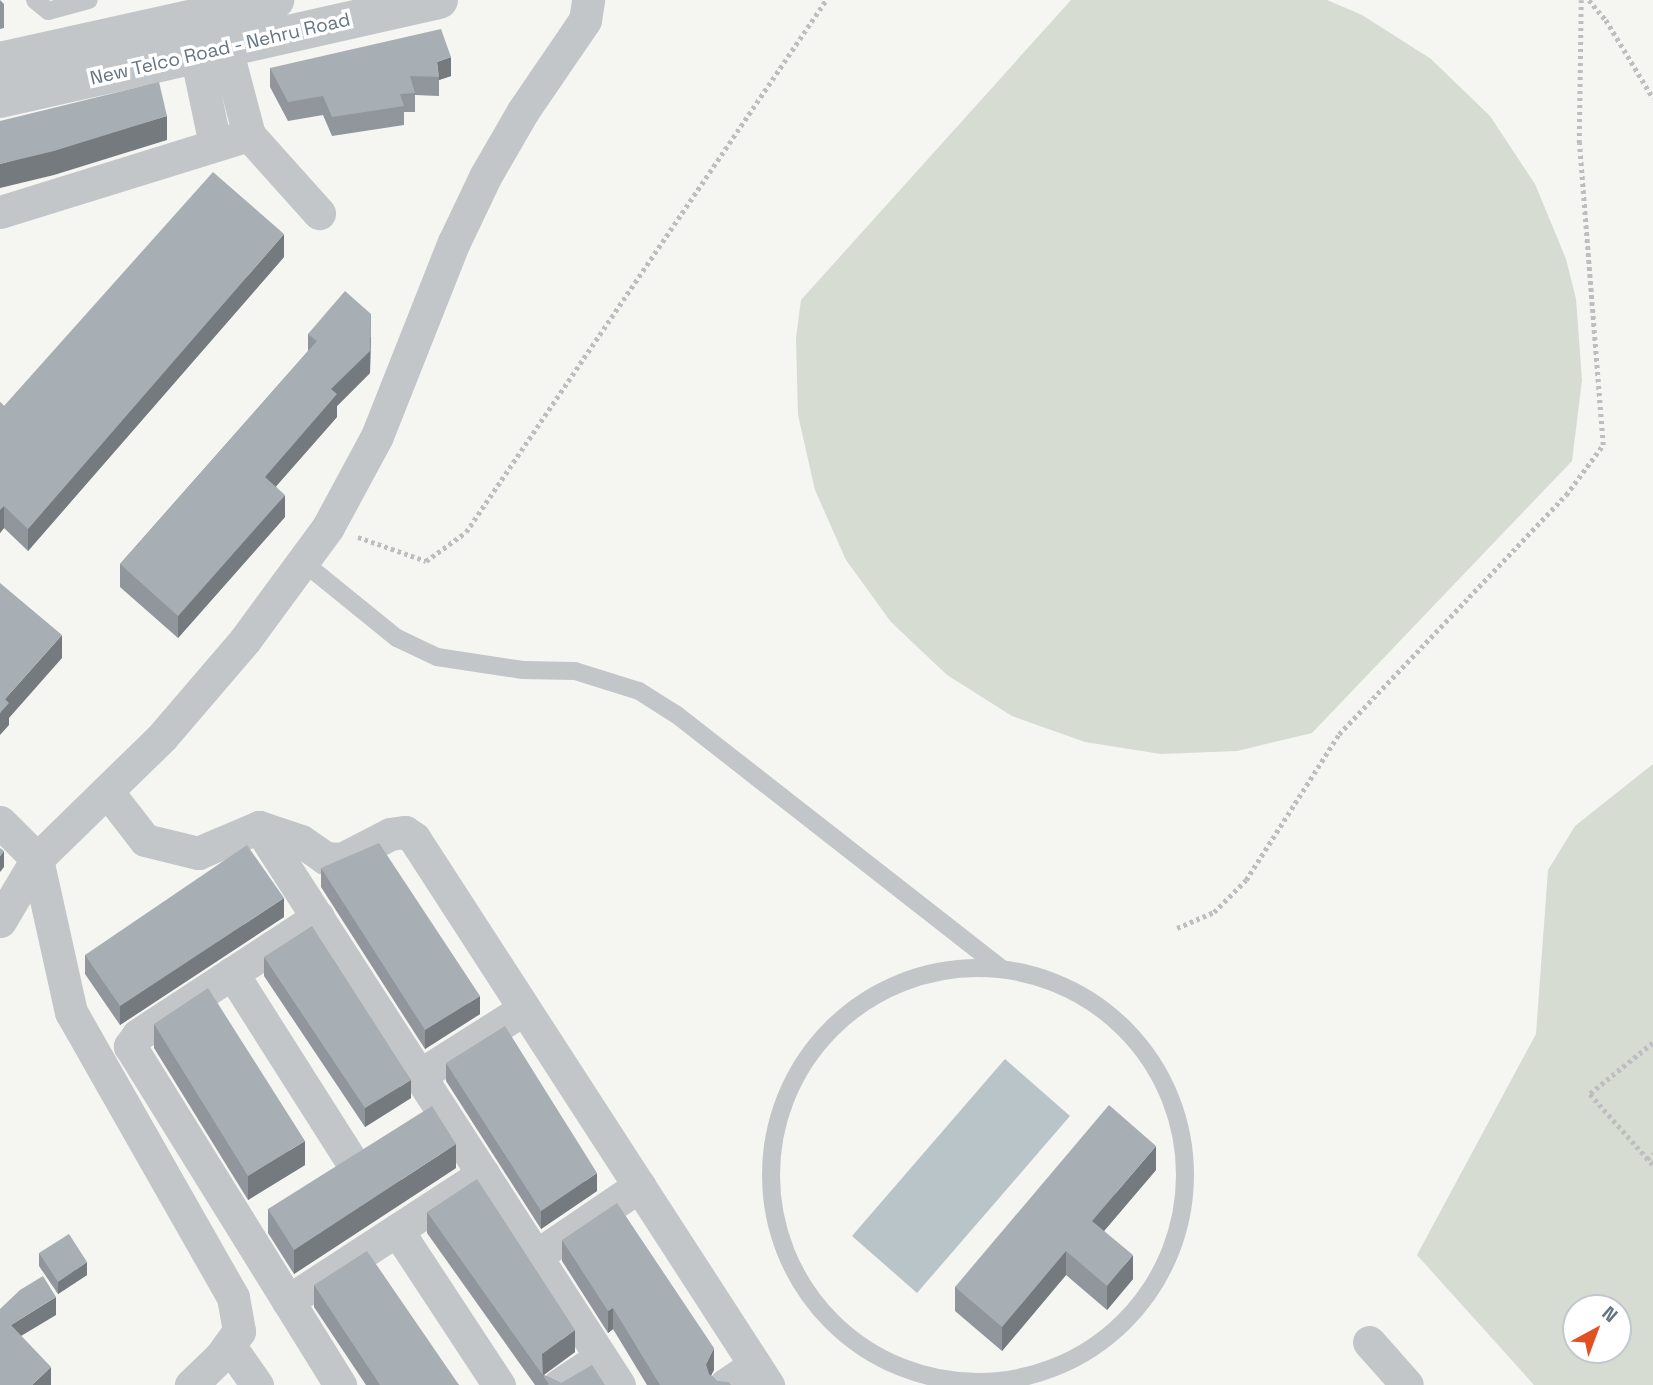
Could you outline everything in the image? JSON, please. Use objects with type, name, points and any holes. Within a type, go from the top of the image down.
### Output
[{"type":"street","name":"New Telco Road - Nehru Road","points":[[0,99],[222,31],[275,0]]},
{"type":"street","name":"New Telco Road - Nehru Road","points":[[0,61],[439,0]]},
{"type":"street","points":[[0,921],[37,859],[162,737],[328,527],[377,436],[454,242],[486,175],[523,111],[585,20],[588,0]]},
{"type":"street","points":[[222,31],[249,135],[319,214]]},
{"type":"street","points":[[215,144],[222,31]]},
{"type":"street","points":[[0,212],[249,135]]},
{"type":"street","points":[[107,791],[145,840],[198,853],[259,827],[302,841],[325,858],[342,859],[390,834],[405,832],[414,838],[761,1375],[725,1385]]},
{"type":"street","points":[[0,822],[37,859],[71,1012],[233,1297],[239,1331],[191,1385]]},
{"type":"street","points":[[259,827],[420,1075],[427,1110],[483,1174],[619,1385]]},
{"type":"street","points":[[318,917],[138,1035],[130,1046],[340,1385]]},
{"type":"street","points":[[232,974],[361,1152],[317,1179]]},
{"type":"street","points":[[420,1075],[524,1009]]},
{"type":"street","points":[[288,1301],[483,1174]]},
{"type":"street","points":[[537,1256],[639,1186]]},
{"type":"street","points":[[241,1227],[274,1206]]},
{"type":"street","points":[[397,1230],[499,1385]]},
{"type":"street","points":[[1369,1342],[1407,1385]]},
{"type":"street","points":[[229,1345],[257,1385]]},
{"type":"street","points":[[559,1385],[601,1356]]},
{"type":"lane","points":[[35,0],[48,11],[89,0]]},
{"type":"lane","points":[[303,562],[397,638],[437,657],[523,670],[575,671],[639,691],[677,715],[1001,968],[1072,990],[1112,1018],[1153,1065],[1170,1098],[1181,1134],[1184,1208],[1159,1278],[1138,1308],[1111,1335],[1047,1371],[974,1382],[901,1368],[867,1351],[813,1300],[779,1234],[771,1198],[770,1160],[784,1100],[806,1056],[859,1004],[926,973],[1001,968]]},
{"type":"path","points":[[328,527],[426,561],[466,533],[826,0]]},
{"type":"path","points":[[1177,928],[1214,912],[1246,880],[1339,734],[1566,495],[1603,445],[1579,143],[1581,0]]},
{"type":"path","points":[[1589,0],[1606,20],[1653,98]]},
{"type":"path","points":[[1653,1043],[1590,1094],[1653,1165]]},
{"type":"path","points":[[1647,1159],[1653,1154]]},
{"type":"shaded area","points":[[1071,0],[1327,0],[1362,15],[1431,59],[1490,116],[1535,184],[1566,259],[1576,299],[1582,380],[1572,461],[1312,733],[1237,751],[1161,754],[1085,742],[1012,716],[947,675],[891,622],[846,560],[815,490],[798,415],[796,338],[801,300]]},
{"type":"shaded area","points":[[1653,764],[1653,1385],[1534,1385],[1417,1255],[1536,1034],[1548,870],[1575,826]]},
{"type":"shaded area","points":[[1005,1059],[1070,1116],[917,1293],[852,1236]]},
{"type":"building","points":[[441,29],[451,57],[437,62],[439,77],[410,76],[415,93],[400,94],[404,106],[332,117],[323,96],[288,102],[270,68]]},
{"type":"building","points":[[159,82],[167,116],[54,151],[0,164],[0,121]]},
{"type":"building","points":[[213,172],[284,234],[28,529],[4,506],[0,510],[0,402],[4,406]]},
{"type":"building","points":[[345,291],[371,314],[370,351],[331,389],[337,394],[265,477],[285,495],[178,616],[120,564],[317,341],[308,334]]},
{"type":"building","points":[[0,583],[62,635],[5,699],[9,703],[0,713]]},
{"type":"building","points":[[379,843],[480,996],[425,1030],[321,868]]},
{"type":"building","points":[[247,845],[284,898],[120,1006],[85,955]]},
{"type":"building","points":[[312,926],[411,1080],[365,1108],[264,957]]},
{"type":"building","points":[[208,988],[305,1141],[248,1176],[154,1024]]},
{"type":"building","points":[[505,1026],[597,1173],[541,1211],[446,1063]]},
{"type":"building","points":[[1109,1105],[1156,1146],[1092,1221],[1133,1255],[1107,1286],[1066,1251],[1002,1327],[955,1287]]},
{"type":"building","points":[[432,1106],[456,1144],[294,1250],[268,1209]]},
{"type":"building","points":[[477,1179],[575,1330],[542,1354],[543,1375],[561,1383],[592,1365],[605,1385],[547,1385],[549,1384],[427,1212]]},
{"type":"building","points":[[617,1203],[714,1348],[706,1364],[709,1374],[717,1381],[729,1382],[731,1385],[660,1385],[613,1308],[608,1311],[562,1240]]},
{"type":"building","points":[[69,1234],[87,1262],[58,1282],[39,1253]]},
{"type":"building","points":[[367,1251],[459,1385],[380,1385],[314,1285]]},
{"type":"building","points":[[43,1276],[56,1297],[11,1325],[51,1367],[32,1385],[0,1385],[0,1309],[20,1290]]}]
